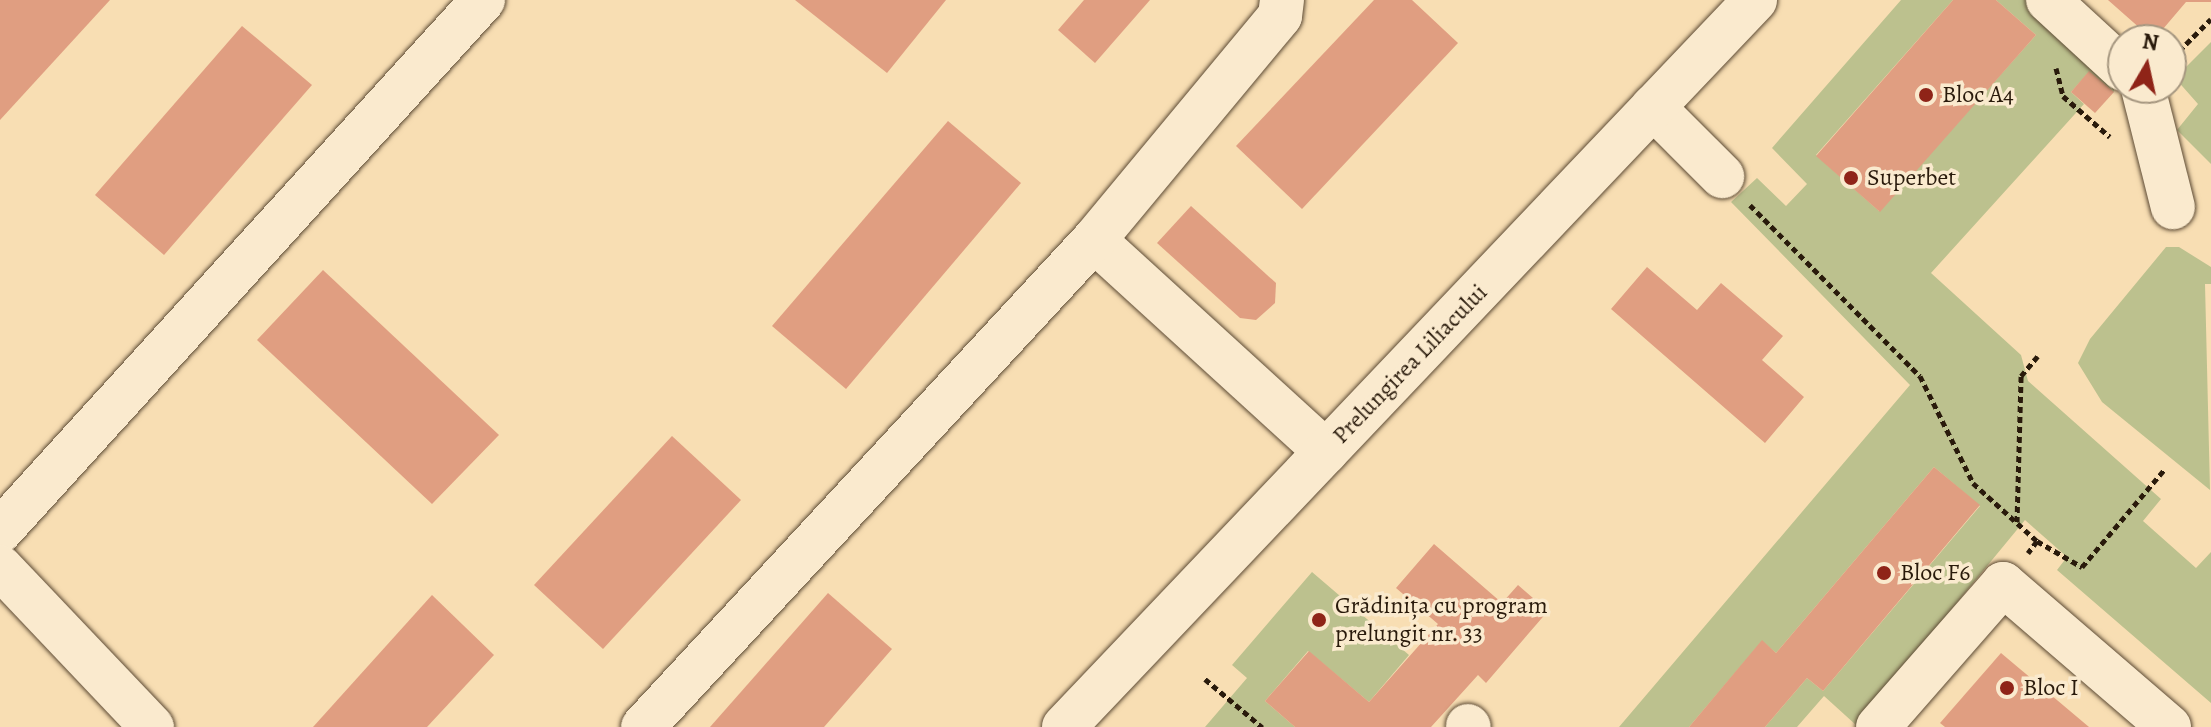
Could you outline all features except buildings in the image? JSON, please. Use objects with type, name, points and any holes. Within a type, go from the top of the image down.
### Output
[{"type":"street","points":[[0,531],[483,0]]},
{"type":"street","points":[[643,727],[1094,240],[1280,16],[1282,0]]},
{"type":"street","name":"Prelungirea Liliacului","points":[[1064,727],[1755,0]]},
{"type":"street","points":[[2048,0],[2107,54]]},
{"type":"street","points":[[2147,104],[2173,207]]},
{"type":"street","points":[[1653,107],[1722,176]]},
{"type":"street","points":[[1094,240],[1326,452]]},
{"type":"street","points":[[0,567],[152,727]]},
{"type":"street","points":[[1878,727],[2003,584],[2169,727]]},
{"type":"path","points":[[2187,43],[2211,19]]},
{"type":"path","points":[[1722,176],[1920,376],[1973,483],[2037,541],[2082,567],[2164,470]]},
{"type":"path","points":[[2017,523],[2021,376],[2038,356]]},
{"type":"path","points":[[2003,584],[2037,541]]},
{"type":"path","points":[[1205,679],[1262,727]]},
{"type":"green space","points":[[1901,0],[1953,0],[1816,155],[1879,211],[2036,35],[1996,0],[2028,0],[2107,70],[2107,86],[2089,72],[2071,92],[2084,104],[1931,273],[2021,355],[2028,381],[2161,499],[2143,521],[2196,568],[2211,552],[2211,703],[2057,570],[2067,557],[2025,520],[1856,725],[1824,696],[1797,727],[1765,727],[1807,678],[1823,691],[1980,506],[1934,467],[1776,653],[1762,641],[1689,727],[1619,727],[1910,385],[1731,202],[1757,178],[1786,206],[1807,184],[1772,148]]},
{"type":"green space","points":[[2211,42],[2211,164],[2177,130],[2198,104],[2187,92],[2187,66]]},
{"type":"green space","points":[[2166,247],[2179,247],[2211,267],[2211,284],[2205,284],[2210,490],[2102,402],[2078,363],[2090,339]]},
{"type":"green space","points":[[1312,572],[1409,655],[1369,702],[1308,651],[1265,701],[1295,727],[1205,727],[1247,678],[1232,665]]},
{"type":"place","name":"Bloc A4","points":[[1926,95]]},
{"type":"place","name":"Superbet","points":[[1851,178]]},
{"type":"place","name":"Bloc F6","points":[[1884,573]]},
{"type":"place","name":"Grădinița cu program prelungit nr. 33","points":[[1319,620]]},
{"type":"place","name":"Bloc I","points":[[2007,688]]}]
